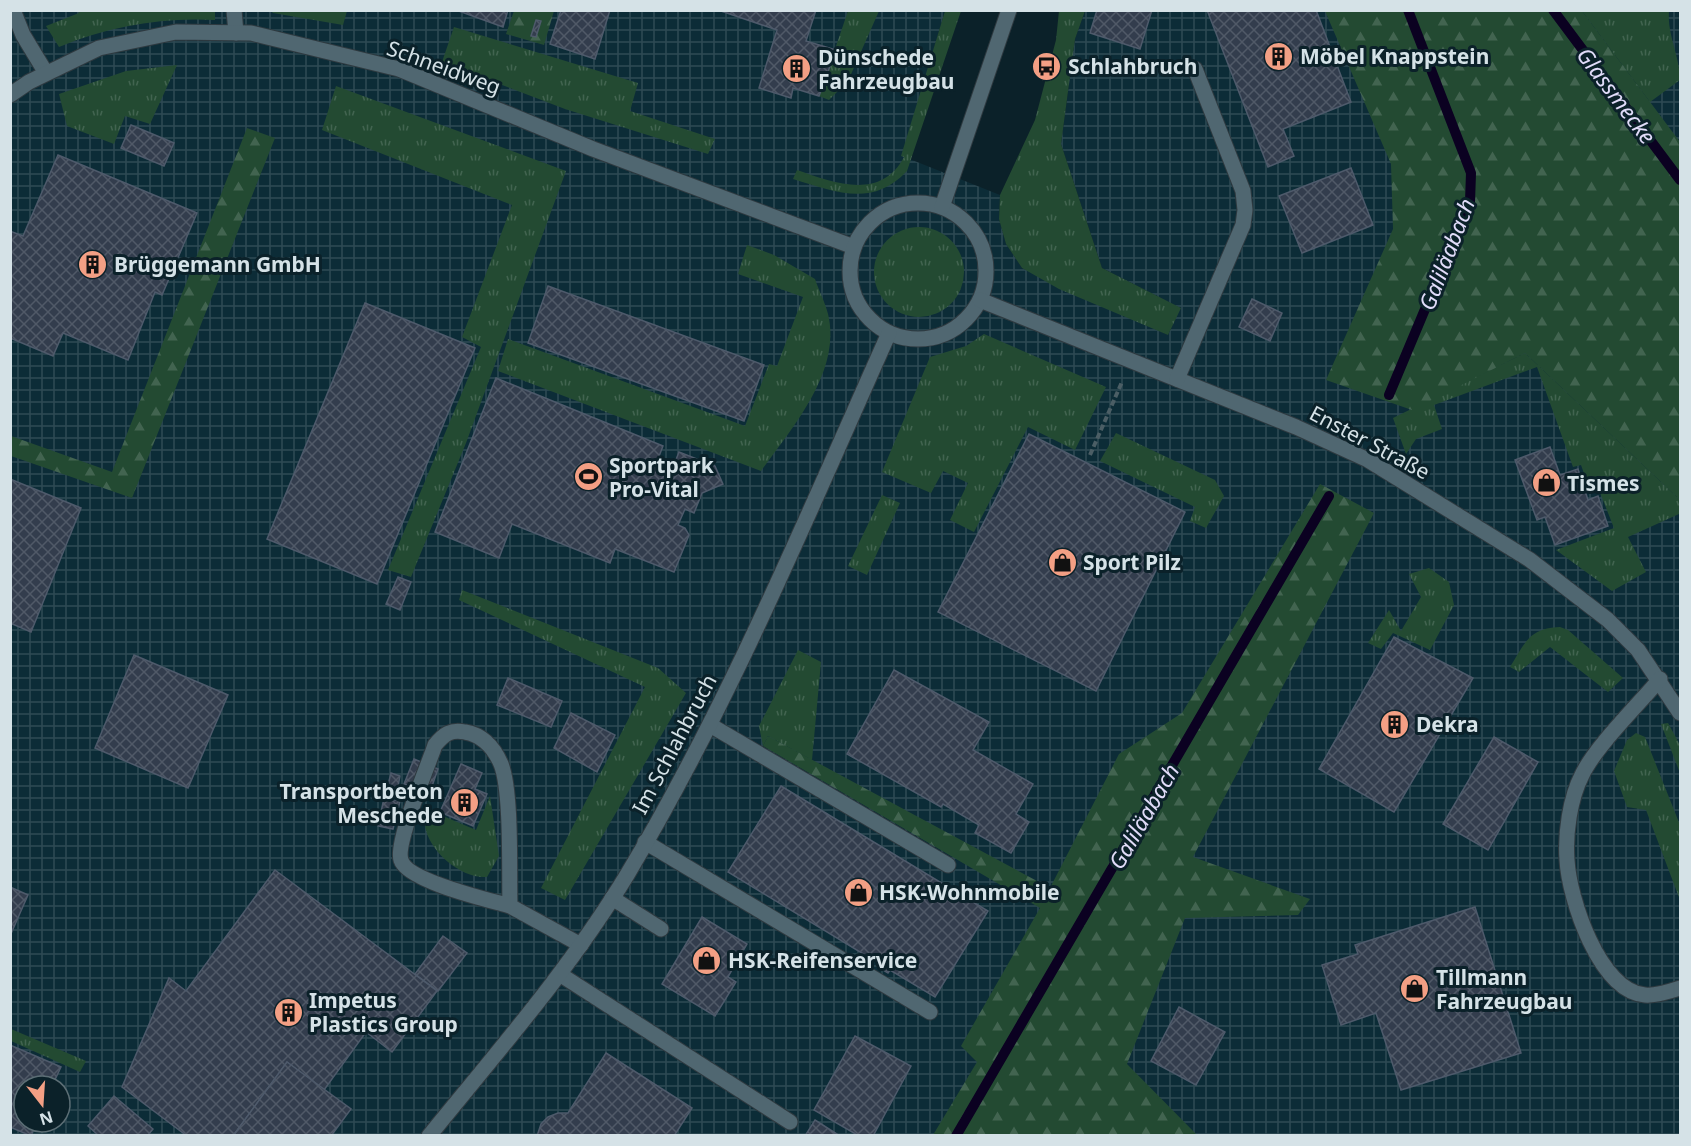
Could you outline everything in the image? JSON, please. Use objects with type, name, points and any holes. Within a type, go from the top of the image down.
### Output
[{"type":"street","points":[[13,10],[23,35],[46,73]]},
{"type":"street","points":[[234,10],[236,33]]},
{"type":"street","points":[[942,207],[1009,10]]},
{"type":"street","name":"Schneidweg","points":[[10,95],[46,73],[99,48],[176,32],[251,33],[399,69],[593,149],[854,247]]},
{"type":"street","points":[[1177,379],[1243,225],[1245,210],[1244,192],[1195,69]]},
{"type":"street","points":[[915,203],[942,207],[969,225],[981,241],[986,261],[987,281],[980,300],[969,318],[952,332],[931,338],[910,339],[889,333],[872,322],[859,306],[852,287],[850,267],[854,247],[864,230],[878,216],[895,207],[915,203]]},
{"type":"street","name":"Enster Straße","points":[[980,300],[1296,427],[1368,460],[1530,560],[1608,620],[1638,650],[1660,679],[1680,712]]},
{"type":"street","name":"Im Schlahbruch","points":[[429,1136],[561,975],[612,898],[645,842],[710,725],[760,623],[889,333]]},
{"type":"street","points":[[1660,679],[1582,774],[1569,819],[1567,861],[1589,940],[1606,972],[1625,989],[1645,995],[1680,988]]},
{"type":"street","points":[[710,725],[948,865]]},
{"type":"street","points":[[510,906],[506,792],[501,765],[490,744],[474,733],[454,730],[442,736],[435,746],[405,830],[400,860],[406,869],[417,875],[476,897],[510,906],[581,945]]},
{"type":"street","points":[[645,842],[930,1012]]},
{"type":"street","points":[[612,898],[661,929]]},
{"type":"street","points":[[561,975],[790,1122]]},
{"type":"path","points":[[1090,456],[1131,361]]},
{"type":"shaded area","points":[[10,11],[945,11],[902,156],[1000,195],[999,219],[1006,244],[1022,268],[1168,335],[1180,308],[1102,268],[1061,144],[1075,39],[1085,11],[1680,11],[1680,1135],[11,1135]]},
{"type":"green space","points":[[78,11],[215,11],[215,20],[175,20],[116,28],[59,47],[46,26],[79,13]]},
{"type":"green space","points":[[271,11],[347,11],[343,25]]},
{"type":"green space","points":[[514,11],[554,11],[544,45],[506,34]]},
{"type":"green space","points":[[848,11],[879,11],[848,81],[829,100],[819,96]]},
{"type":"green space","points":[[945,11],[961,11],[907,171],[880,190],[853,194],[793,179],[797,170],[841,183],[870,184],[894,171],[904,157],[901,156]]},
{"type":"green space","points":[[1059,11],[1085,11],[1075,39],[1061,144],[1102,268],[1181,308],[1168,335],[1059,289],[1022,268],[1006,244],[999,219],[1000,195],[1035,120],[1056,40]]},
{"type":"green space","points":[[1325,11],[1582,11],[1680,142],[1680,500],[1525,353],[1412,410],[1326,380],[1393,229],[1391,164]]},
{"type":"green space","points":[[1582,11],[1669,11],[1670,29],[1680,80],[1650,102]]},
{"type":"green space","points":[[454,27],[638,83],[630,111],[715,139],[708,154],[565,109],[442,62]]},
{"type":"green space","points":[[177,65],[150,124],[125,116],[114,144],[67,126],[59,94],[126,71]]},
{"type":"green space","points":[[336,86],[566,171],[466,443],[411,577],[388,570],[481,347],[462,337],[512,205],[322,130]]},
{"type":"green space","points":[[247,128],[275,138],[132,498],[11,456],[11,436],[112,472]]},
{"type":"green space","points":[[919,227],[936,231],[951,240],[960,255],[964,272],[960,289],[951,304],[936,313],[919,317],[902,313],[887,304],[878,289],[874,272],[878,255],[887,240],[902,231]]},
{"type":"green space","points":[[747,245],[774,255],[815,279],[828,314],[830,335],[828,357],[811,398],[761,471],[498,371],[508,339],[745,426],[769,364],[777,366],[803,297],[738,274]]},
{"type":"green space","points":[[984,334],[1106,387],[1075,450],[1028,427],[974,532],[950,520],[968,483],[943,471],[931,493],[882,472],[930,357],[966,346]]},
{"type":"green space","points":[[1525,353],[1680,500],[1680,516],[1679,514],[1628,537],[1646,572],[1612,591],[1556,550],[1614,528],[1599,490],[1591,493],[1581,465],[1573,467],[1537,367],[1434,405],[1442,429],[1416,439],[1406,454],[1393,418]]},
{"type":"green space","points":[[1116,433],[1215,480],[1224,496],[1206,528],[1190,521],[1195,507],[1100,461]]},
{"type":"green space","points":[[1320,484],[1374,513],[1193,857],[1310,899],[1298,915],[1185,918],[1127,1064],[1197,1135],[933,1135],[977,1062],[961,1046],[1040,908],[763,746],[768,736],[1050,888],[1119,754],[1182,713]]},
{"type":"green space","points":[[882,495],[900,503],[867,575],[848,566]]},
{"type":"green space","points":[[1429,568],[1449,582],[1454,605],[1430,650],[1393,633],[1381,649],[1368,643],[1389,610],[1401,631],[1421,597],[1409,574]]},
{"type":"green space","points":[[462,590],[658,668],[686,693],[565,900],[541,888],[645,687],[459,600]]},
{"type":"green space","points":[[1560,627],[1568,630],[1623,678],[1608,692],[1550,647],[1519,672],[1510,667],[1529,638],[1541,630]]},
{"type":"green space","points":[[798,650],[821,662],[812,760],[768,736],[763,746],[759,726]]},
{"type":"green space","points":[[1668,723],[1680,745],[1680,773],[1661,724]]},
{"type":"green space","points":[[1636,733],[1645,737],[1680,825],[1680,900],[1646,810],[1627,807],[1614,771],[1627,740]]},
{"type":"green space","points":[[490,796],[499,856],[487,877],[467,874],[457,869],[440,854],[428,836],[425,826],[443,816],[476,830]]},
{"type":"green space","points":[[10,1029],[86,1061],[80,1072],[11,1041]]},
{"type":"building","points":[[456,10],[508,10],[503,27]]},
{"type":"building","points":[[561,10],[610,10],[595,59],[550,44]]},
{"type":"building","name":"Dünschede Fahrzeugbau","points":[[718,10],[816,10],[806,41],[836,50],[819,96],[793,88],[791,98],[759,88],[777,30]]},
{"type":"building","points":[[1097,10],[1152,10],[1140,49],[1090,33]]},
{"type":"building","name":"Möbel Knappstein","points":[[1207,10],[1316,10],[1351,102],[1283,129],[1294,156],[1268,167]]},
{"type":"building","points":[[536,20],[541,21],[536,37],[531,36]]},
{"type":"building","points":[[131,125],[174,143],[164,166],[121,148]]},
{"type":"building","name":"Brüggemann GmbH","points":[[58,155],[197,213],[162,295],[155,292],[128,360],[63,333],[53,356],[10,338],[10,231],[23,236]]},
{"type":"building","points":[[1351,168],[1373,225],[1302,253],[1279,196]]},
{"type":"building","points":[[548,286],[764,365],[744,421],[528,343]]},
{"type":"building","points":[[1252,299],[1282,313],[1270,341],[1239,327]]},
{"type":"building","points":[[365,303],[475,348],[377,584],[267,539]]},
{"type":"building","name":"Sportpark Pro-Vital","points":[[496,378],[663,446],[656,464],[672,470],[679,452],[715,466],[723,484],[702,493],[694,513],[685,509],[678,525],[685,528],[689,535],[674,572],[615,549],[610,563],[512,524],[499,558],[435,532]]},
{"type":"building","name":"Sport Pilz","points":[[1029,434],[1185,512],[1096,691],[938,612]]},
{"type":"building","points":[[1550,447],[1560,475],[1578,469],[1588,500],[1598,496],[1608,526],[1555,545],[1545,517],[1537,520],[1515,460]]},
{"type":"building","points":[[10,479],[81,508],[31,632],[10,623]]},
{"type":"building","points":[[398,577],[411,582],[400,610],[386,604]]},
{"type":"building","name":"Dekra","points":[[1394,637],[1473,678],[1394,812],[1319,769]]},
{"type":"building","points":[[134,655],[228,695],[188,788],[95,748]]},
{"type":"building","points":[[894,670],[989,722],[973,750],[1033,784],[1016,814],[1029,822],[1011,853],[975,833],[979,825],[943,804],[941,807],[847,754]]},
{"type":"building","points":[[508,678],[562,701],[551,727],[497,705]]},
{"type":"building","points":[[571,713],[615,735],[597,772],[554,748]]},
{"type":"building","points":[[1494,737],[1538,762],[1488,850],[1443,824]]},
{"type":"building","points":[[414,759],[438,769],[430,792],[404,784]]},
{"type":"building","name":"Transportbeton Meschede","points":[[461,764],[482,773],[475,789],[487,794],[473,826],[440,812]]},
{"type":"building","points":[[391,773],[400,776],[397,791],[387,789]]},
{"type":"building","name":"HSK-Wohnmobile","points":[[781,786],[988,911],[935,997],[890,970],[888,973],[883,970],[885,967],[728,872]]},
{"type":"building","points":[[384,798],[400,801],[393,829],[378,826]]},
{"type":"building","name":"Impetus Plastics Group","points":[[275,870],[437,991],[392,1052],[366,1032],[324,1090],[287,1062],[233,1136],[187,1136],[122,1087],[169,978],[186,991]]},
{"type":"building","points":[[10,887],[28,895],[10,936]]},
{"type":"building","name":"Tillmann Fahrzeugbau","points":[[1475,907],[1521,1053],[1401,1090],[1376,1013],[1341,1025],[1322,965],[1358,954],[1355,945]]},
{"type":"building","name":"HSK-Reifenservice","points":[[702,917],[747,944],[728,977],[736,982],[715,1016],[662,984]]},
{"type":"building","points":[[443,936],[467,953],[438,991],[415,974]]},
{"type":"building","points":[[1179,1007],[1225,1032],[1196,1085],[1151,1061]]},
{"type":"building","points":[[855,1036],[911,1066],[873,1136],[859,1136],[814,1110]]},
{"type":"building","points":[[10,1045],[61,1067],[58,1074],[12,1074],[12,1128],[10,1127]]},
{"type":"building","points":[[606,1053],[692,1108],[674,1136],[537,1136],[541,1124],[548,1117],[558,1113],[568,1113]]},
{"type":"building","points":[[287,1062],[351,1109],[331,1136],[233,1136]]},
{"type":"building","points":[[114,1096],[153,1129],[147,1136],[99,1136],[88,1126]]},
{"type":"building","points":[[815,1120],[840,1136],[805,1136]]},
{"type":"waterway","name":"Galiläabach","points":[[1389,395],[1470,202],[1471,173],[1408,10]]},
{"type":"waterway","name":"Glassmecke","points":[[1553,10],[1680,180]]},
{"type":"waterway","name":"Galiläabach","points":[[956,1136],[1329,496]]},
{"type":"place","name":"Möbel Knappstein","points":[[1279,56]]},
{"type":"place","name":"Schlahbruch","points":[[1047,66]]},
{"type":"place","name":"Dünschede Fahrzeugbau","points":[[797,69]]},
{"type":"place","name":"Brüggemann GmbH","points":[[93,264]]},
{"type":"place","name":"Sportpark Pro-Vital","points":[[588,477]]},
{"type":"place","name":"Tismes","points":[[1546,483]]},
{"type":"place","name":"Sport Pilz","points":[[1062,562]]},
{"type":"place","name":"Dekra","points":[[1395,724]]},
{"type":"place","name":"Transportbeton Meschede","points":[[464,803]]},
{"type":"place","name":"HSK-Wohnmobile","points":[[858,892]]},
{"type":"place","name":"HSK-Reifenservice","points":[[707,960]]},
{"type":"place","name":"Tillmann Fahrzeugbau","points":[[1415,989]]},
{"type":"place","name":"Impetus Plastics Group","points":[[288,1012]]}]
